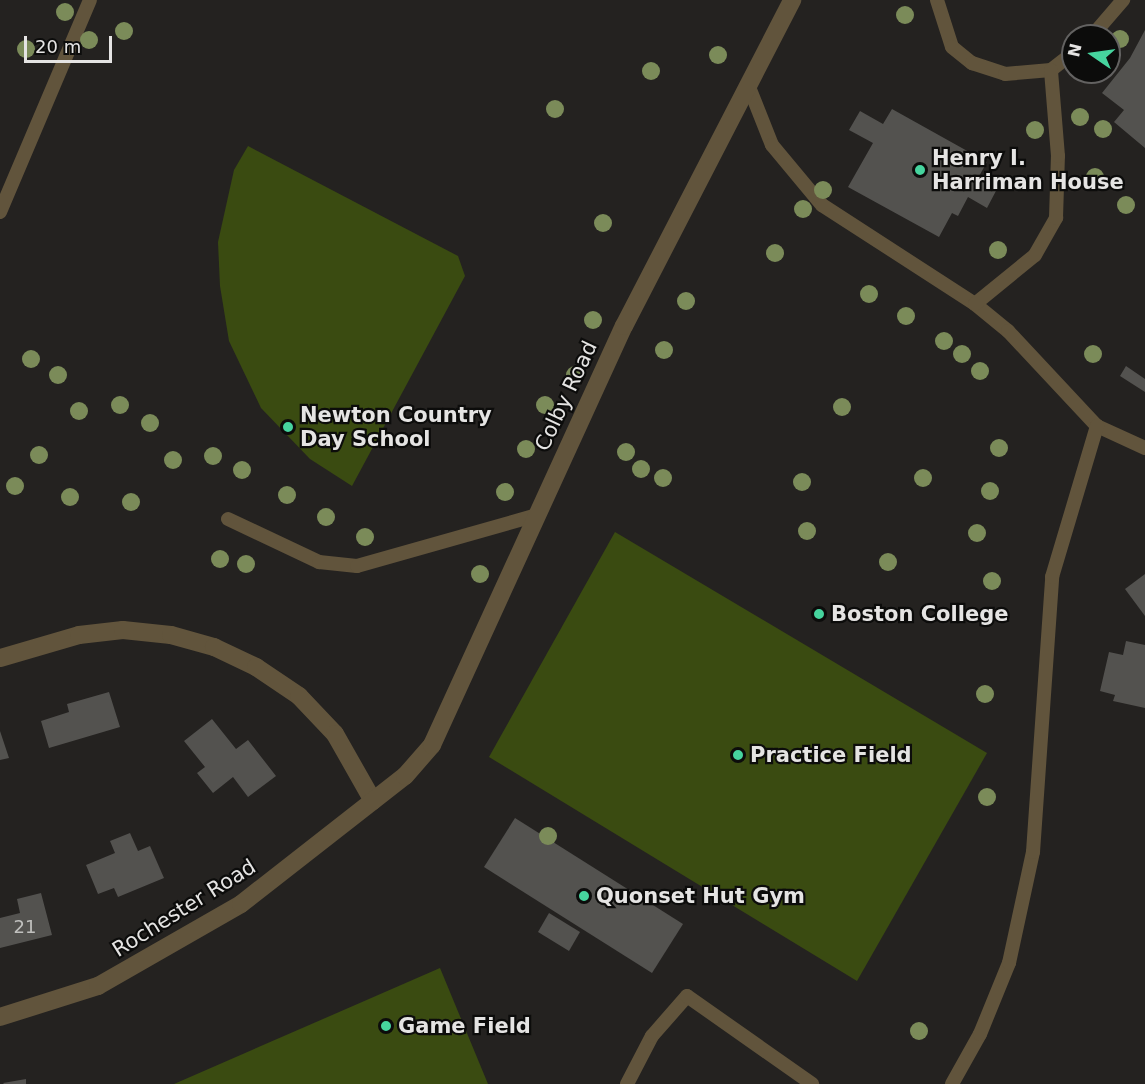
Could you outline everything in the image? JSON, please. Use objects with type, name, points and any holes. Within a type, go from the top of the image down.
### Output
[{"type":"street","name":"Colby Road","points":[[373,801],[405,776],[432,745],[643,287],[749,87],[792,0]]},
{"type":"street","points":[[0,658],[79,635],[123,630],[171,635],[214,647],[256,667],[299,696],[336,734],[373,801]]},
{"type":"street","name":"Rochester Road","points":[[0,1017],[98,986],[166,950],[241,904],[373,801]]},
{"type":"lane","points":[[0,212],[90,0]]},
{"type":"lane","points":[[937,0],[952,47],[972,63],[1005,74],[1051,70],[1061,63]]},
{"type":"lane","points":[[1102,24],[1123,0]]},
{"type":"lane","points":[[975,304],[1035,255],[1056,218],[1058,156],[1051,70]]},
{"type":"lane","points":[[749,87],[772,146],[822,205],[975,304],[1008,331],[1097,426],[1145,448]]},
{"type":"lane","points":[[952,1084],[980,1034],[1009,963],[1033,852],[1052,578],[1097,426]]},
{"type":"lane","points":[[228,519],[319,562],[357,566],[537,515]]},
{"type":"lane","points":[[627,1084],[652,1036],[687,996],[812,1084]]},
{"type":"green space","points":[[248,146],[458,256],[465,276],[352,486],[310,459],[261,408],[229,341],[220,286],[218,242],[234,170]]},
{"type":"green space","name":"Practice Field","points":[[615,532],[987,753],[857,981],[489,757]]},
{"type":"green space","name":"Game Field","points":[[440,968],[488,1084],[174,1084]]},
{"type":"building","points":[[1145,30],[1145,148],[1114,122],[1124,110],[1102,93],[1109,84],[1121,84],[1121,69],[1130,58]]},
{"type":"building","name":"Henry I. Harriman House","points":[[892,109],[987,162],[978,178],[997,189],[987,208],[968,197],[958,216],[952,213],[939,237],[848,187],[873,143],[849,130],[860,111],[883,124]]},
{"type":"building","points":[[1126,366],[1145,379],[1145,392],[1120,376]]},
{"type":"building","points":[[1145,574],[1145,616],[1125,589]]},
{"type":"building","points":[[1126,641],[1145,645],[1145,708],[1113,701],[1115,695],[1100,691],[1109,652],[1123,655]]},
{"type":"building","points":[[109,692],[120,727],[49,748],[41,721],[69,712],[67,704]]},
{"type":"building","points":[[212,719],[236,749],[248,740],[276,776],[248,797],[233,777],[213,793],[197,773],[205,767],[184,741]]},
{"type":"building","points":[[0,731],[9,758],[0,760]]},
{"type":"building","name":"Quonset Hut Gym","points":[[515,818],[683,924],[652,973],[484,867]]},
{"type":"building","points":[[130,833],[138,851],[150,846],[164,878],[118,897],[114,888],[98,894],[86,865],[115,853],[110,841]]},
{"type":"building","points":[[41,893],[52,935],[0,948],[0,918],[20,913],[17,899]]},
{"type":"building","points":[[549,913],[580,932],[569,951],[538,932]]},
{"type":"building","points":[[26,1079],[26,1084],[3,1083]]},
{"type":"place","name":"Henry I. Harriman House","points":[[920,170]]},
{"type":"place","name":"Newton Country Day School","points":[[288,427]]},
{"type":"place","name":"Boston College","points":[[819,614]]},
{"type":"place","name":"Practice Field","points":[[738,755]]},
{"type":"place","name":"Quonset Hut Gym","points":[[584,896]]},
{"type":"place","name":"Game Field","points":[[386,1026]]}]
